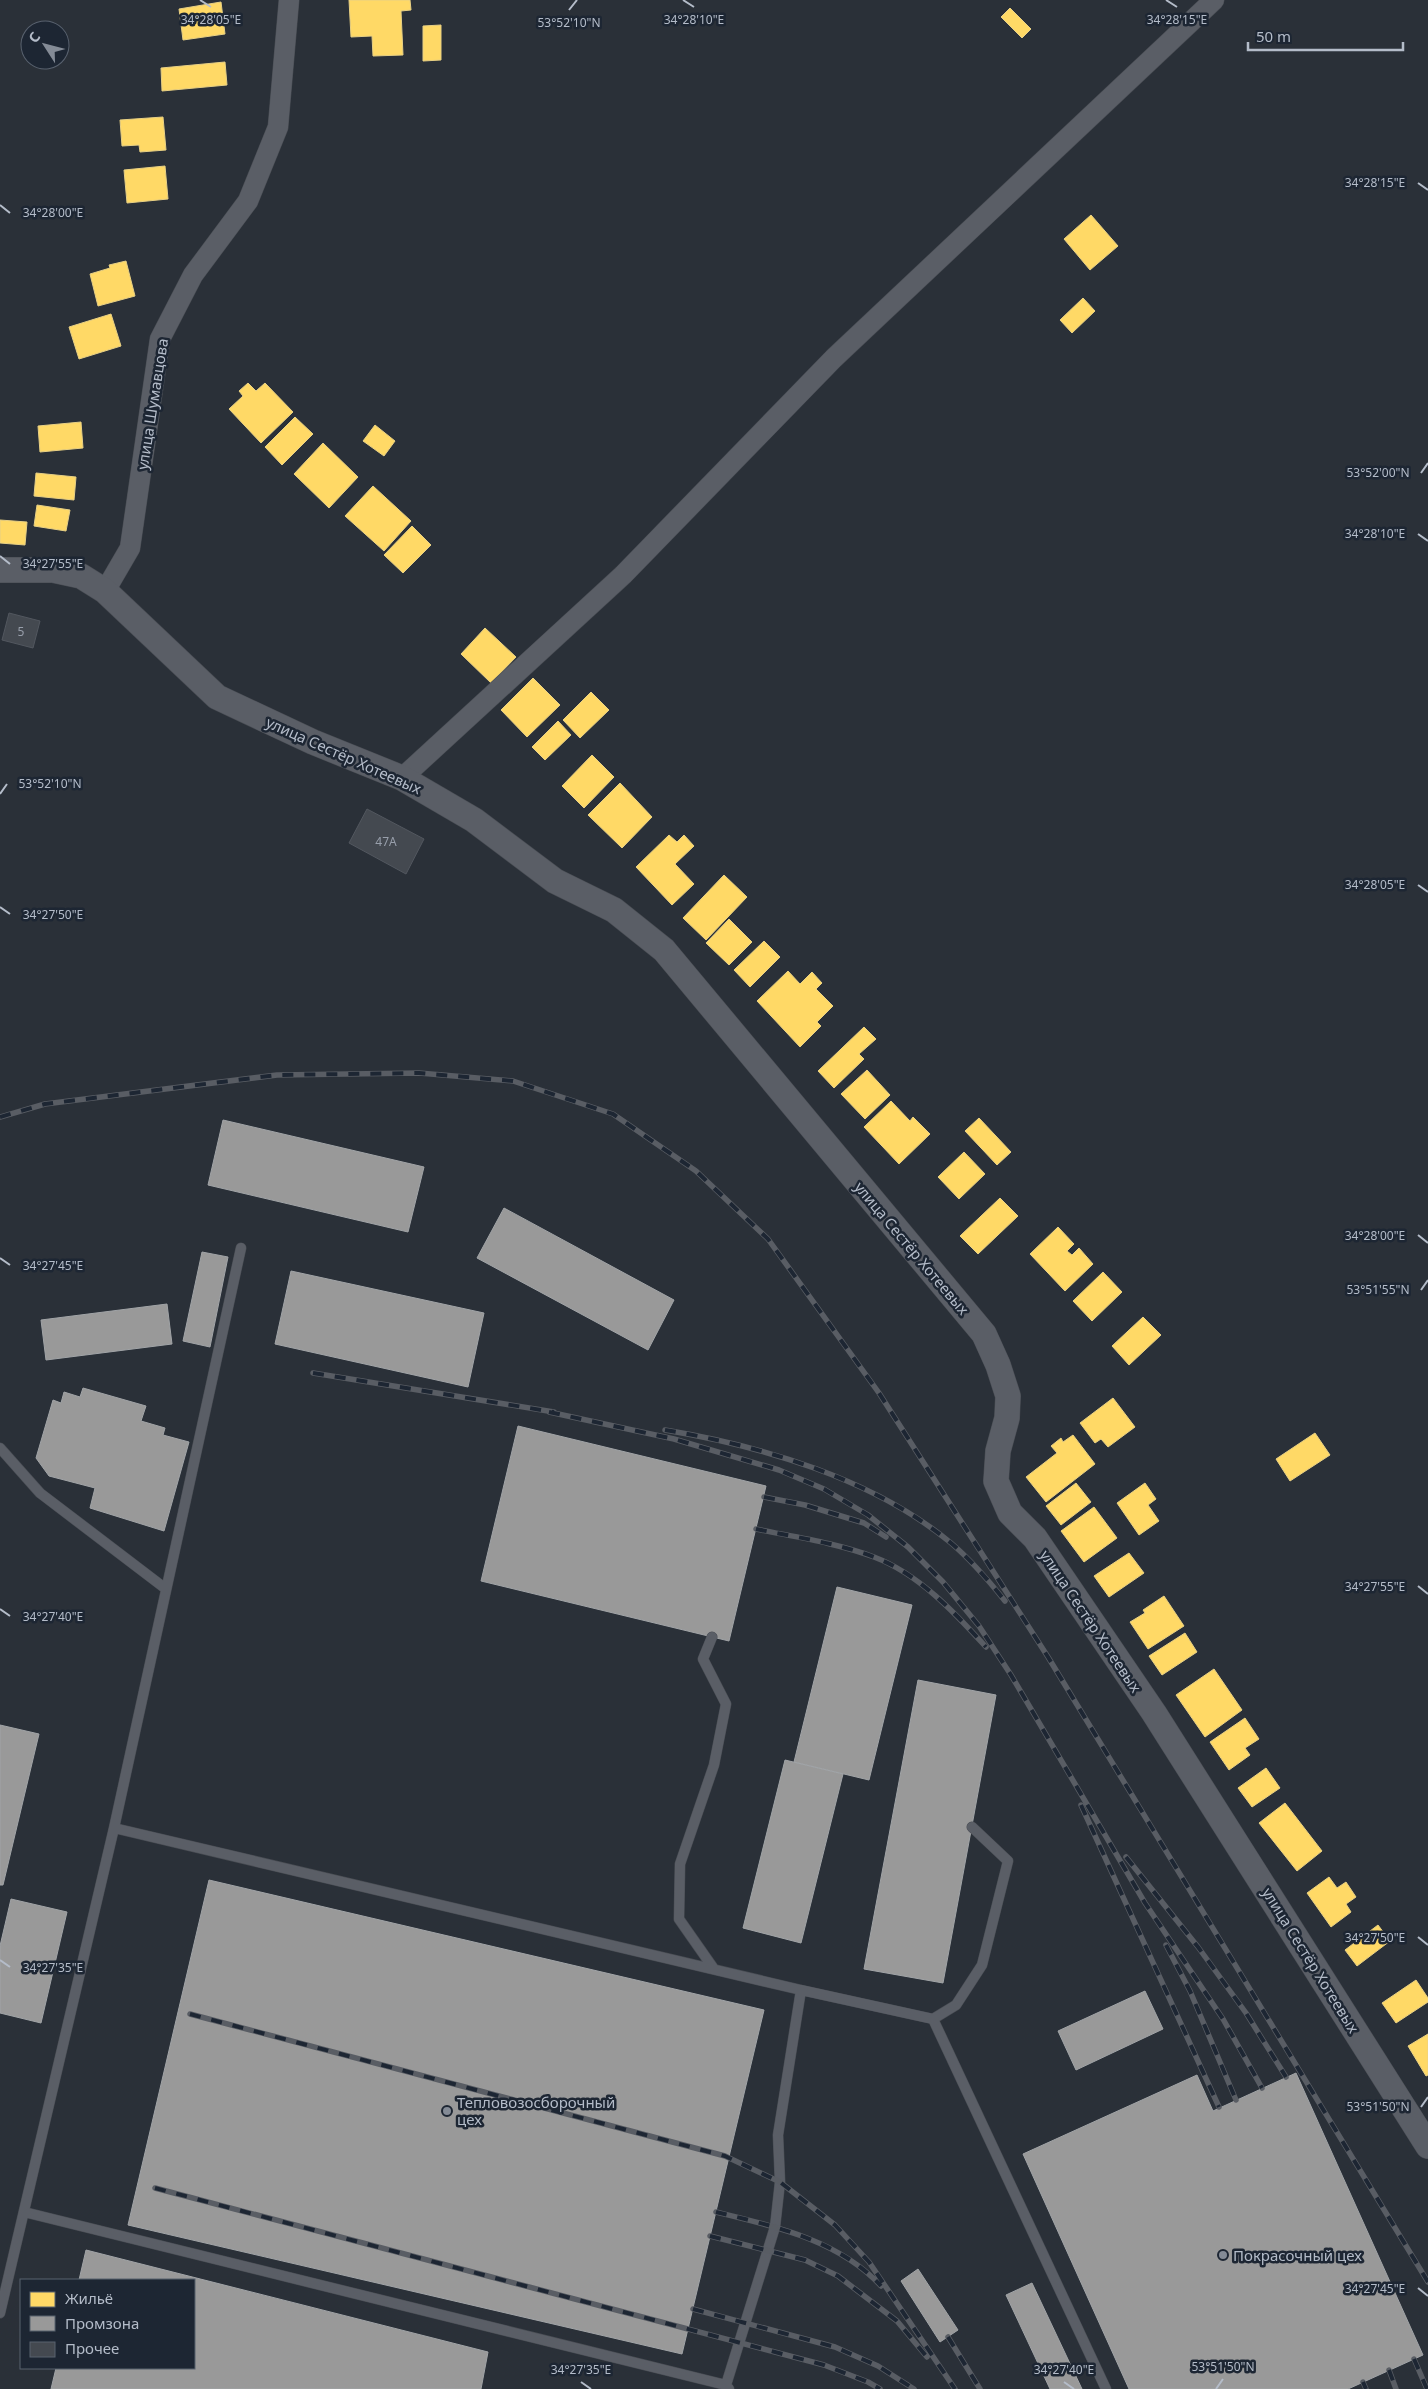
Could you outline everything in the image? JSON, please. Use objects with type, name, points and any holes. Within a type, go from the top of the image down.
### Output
[{"type":"street","name":"улица Шумавцова","points":[[104,591],[130,548],[160,339],[193,275],[248,201],[278,126],[289,0]]},
{"type":"street","points":[[402,778],[624,575],[834,358],[1214,0]]},
{"type":"street","name":"улица Сестёр Хотеевых","points":[[0,570],[53,570],[81,576],[104,591],[217,698],[313,742],[402,778],[474,820],[554,882],[614,910],[664,950],[984,1334],[998,1365],[1008,1396],[1007,1418],[998,1451],[996,1481],[1010,1513],[1035,1538],[1154,1713],[1428,2146]]},
{"type":"lane","points":[[0,2313],[114,1828],[241,1248]]},
{"type":"lane","points":[[0,1448],[40,1493],[166,1590]]},
{"type":"lane","points":[[712,1637],[703,1659],[726,1704],[714,1765],[680,1864],[679,1919],[714,1969]]},
{"type":"lane","points":[[114,1828],[801,1990],[933,2019],[956,2005],[982,1965],[1008,1861],[972,1826]]},
{"type":"lane","points":[[24,2212],[727,2387],[775,2227],[780,2182],[778,2135],[801,1990]]},
{"type":"lane","points":[[933,2019],[1106,2389]]},
{"type":"building: Жильё","points":[[349,0],[410,0],[411,10],[401,11],[403,55],[373,56],[372,36],[351,37]]},
{"type":"building: Жильё","points":[[221,2],[225,34],[183,40],[179,9]]},
{"type":"building: Жильё","points":[[1010,8],[1031,29],[1022,38],[1001,17]]},
{"type":"building: Жильё","points":[[441,25],[441,60],[423,61],[423,26]]},
{"type":"building: Жильё","points":[[225,62],[227,85],[162,91],[161,68]]},
{"type":"building: Жильё","points":[[163,117],[166,150],[140,152],[139,145],[122,146],[120,120]]},
{"type":"building: Жильё","points":[[165,166],[168,199],[127,203],[124,170]]},
{"type":"building: Жильё","points":[[1091,215],[1118,246],[1090,270],[1064,239]]},
{"type":"building: Жильё","points":[[126,261],[135,296],[98,306],[90,274],[110,268],[109,265]]},
{"type":"building: Жильё","points":[[1083,298],[1095,311],[1072,333],[1060,320]]},
{"type":"building: Жильё","points":[[111,314],[121,346],[79,359],[69,327]]},
{"type":"building: Жильё","points":[[248,383],[256,391],[265,383],[293,412],[261,443],[229,409],[243,396],[239,391]]},
{"type":"building: Жильё","points":[[295,417],[313,434],[282,465],[265,447]]},
{"type":"building: Жильё","points":[[81,422],[83,448],[40,452],[38,426]]},
{"type":"building: Жильё","points":[[375,425],[395,441],[384,456],[363,441]]},
{"type":"building: Жильё","points":[[323,443],[358,477],[329,508],[294,474]]},
{"type":"building: Жильё","points":[[36,473],[76,477],[74,500],[34,496]]},
{"type":"building: Жильё","points":[[373,486],[411,521],[384,551],[345,516]]},
{"type":"building: Жильё","points":[[37,505],[70,510],[66,531],[34,526]]},
{"type":"building: Жильё","points":[[0,520],[27,522],[25,545],[0,543]]},
{"type":"building: Жильё","points":[[412,526],[431,545],[403,573],[384,555]]},
{"type":"building: Жильё","points":[[485,628],[516,657],[491,683],[461,654]]},
{"type":"building: Жильё","points":[[533,678],[560,705],[527,737],[501,710]]},
{"type":"building: Жильё","points":[[591,692],[609,710],[580,738],[563,720]]},
{"type":"building: Жильё","points":[[558,721],[571,735],[545,760],[532,747]]},
{"type":"building: Жильё","points":[[592,755],[614,777],[584,808],[562,786]]},
{"type":"building: Жильё","points":[[620,783],[652,817],[622,848],[588,815]]},
{"type":"building: Жильё","points":[[669,835],[677,842],[684,835],[694,846],[675,864],[694,884],[672,905],[636,867]]},
{"type":"building: Жильё","points":[[724,875],[747,897],[706,940],[683,918]]},
{"type":"building: Жильё","points":[[729,919],[752,942],[729,965],[706,943]]},
{"type":"building: Жильё","points":[[764,941],[780,957],[750,987],[734,970]]},
{"type":"building: Жильё","points":[[788,971],[800,984],[812,972],[822,983],[816,989],[833,1006],[817,1022],[821,1026],[800,1047],[757,1001]]},
{"type":"building: Жильё","points":[[864,1027],[876,1039],[859,1054],[864,1059],[834,1088],[818,1071]]},
{"type":"building: Жильё","points":[[867,1070],[890,1095],[865,1119],[841,1094]]},
{"type":"building: Жильё","points":[[891,1101],[910,1121],[913,1117],[930,1134],[899,1164],[864,1127]]},
{"type":"building: Жильё","points":[[979,1118],[1011,1152],[997,1165],[965,1131]]},
{"type":"building: Жильё","points":[[964,1152],[985,1174],[959,1199],[938,1177]]},
{"type":"building: Жильё","points":[[1000,1198],[1018,1216],[978,1254],[960,1236]]},
{"type":"building: Жильё","points":[[1058,1227],[1074,1244],[1067,1251],[1072,1255],[1079,1248],[1093,1264],[1065,1291],[1030,1254]]},
{"type":"building: Жильё","points":[[1103,1272],[1122,1292],[1092,1321],[1073,1301]]},
{"type":"building: Жильё","points":[[1143,1317],[1161,1335],[1129,1365],[1112,1346]]},
{"type":"building: Жильё","points":[[1113,1398],[1135,1427],[1108,1447],[1101,1439],[1095,1443],[1080,1423]]},
{"type":"building: Жильё","points":[[1315,1433],[1330,1455],[1290,1481],[1276,1459]]},
{"type":"building: Жильё","points":[[1073,1435],[1095,1464],[1046,1502],[1026,1477],[1057,1453],[1051,1446],[1061,1438],[1063,1442]]},
{"type":"building: Жильё","points":[[1076,1483],[1091,1502],[1061,1525],[1046,1506]]},
{"type":"building: Жильё","points":[[1145,1483],[1156,1499],[1148,1505],[1159,1521],[1139,1535],[1117,1503]]},
{"type":"building: Жильё","points":[[1094,1507],[1117,1538],[1084,1562],[1061,1531]]},
{"type":"building: Жильё","points":[[1129,1553],[1144,1573],[1109,1597],[1094,1576]]},
{"type":"building: Жильё","points":[[1164,1596],[1184,1626],[1148,1649],[1130,1622],[1145,1613],[1143,1610]]},
{"type":"building: Жильё","points":[[1185,1633],[1197,1652],[1162,1675],[1149,1656]]},
{"type":"building: Жильё","points":[[1214,1669],[1242,1710],[1205,1737],[1176,1695]]},
{"type":"building: Жильё","points":[[1245,1718],[1259,1739],[1245,1748],[1250,1755],[1229,1770],[1210,1742]]},
{"type":"building: Жильё","points":[[1266,1768],[1280,1788],[1252,1807],[1238,1788]]},
{"type":"building: Жильё","points":[[1285,1803],[1322,1851],[1297,1871],[1259,1823]]},
{"type":"building: Жильё","points":[[1329,1877],[1337,1888],[1346,1882],[1356,1897],[1346,1904],[1351,1912],[1331,1927],[1307,1893]]},
{"type":"building: Жильё","points":[[1378,1925],[1390,1941],[1357,1966],[1345,1950]]},
{"type":"building: Жильё","points":[[1416,1980],[1428,1998],[1428,2002],[1396,2023],[1382,2003]]},
{"type":"building: Жильё","points":[[1428,2034],[1428,2075],[1426,2076],[1408,2046]]},
{"type":"building: Промзона","points":[[223,1120],[424,1167],[408,1232],[208,1185]]},
{"type":"building: Промзона","points":[[504,1208],[674,1300],[648,1350],[477,1258]]},
{"type":"building: Промзона","points":[[202,1252],[228,1257],[210,1347],[183,1341]]},
{"type":"building: Промзона","points":[[291,1271],[484,1313],[468,1387],[275,1344]]},
{"type":"building: Промзона","points":[[167,1304],[172,1344],[46,1360],[41,1320]]},
{"type":"building: Промзона","points":[[83,1388],[146,1406],[141,1421],[165,1428],[163,1435],[189,1442],[164,1531],[90,1508],[95,1488],[49,1476],[36,1458],[53,1400],[61,1403],[64,1392],[80,1397]]},
{"type":"building: Промзона","points":[[518,1426],[766,1486],[729,1641],[481,1581]]},
{"type":"building: Промзона","points":[[837,1587],[912,1605],[869,1780],[794,1762]]},
{"type":"building: Промзона","points":[[918,1680],[996,1695],[943,1983],[864,1969]]},
{"type":"building: Промзона","points":[[0,1725],[39,1734],[3,1885],[0,1885]]},
{"type":"building: Промзона","points":[[785,1760],[843,1774],[801,1943],[743,1928]]},
{"type":"building: Промзона","name":"Тепловозосборочный цех","points":[[209,1880],[764,2010],[682,2354],[128,2225]]},
{"type":"building: Промзона","points":[[11,1899],[67,1912],[41,2023],[0,2013],[0,1946]]},
{"type":"building: Промзона","points":[[1145,1991],[1163,2029],[1076,2070],[1058,2031]]},
{"type":"building: Промзона","name":"Покрасочный цех","points":[[1296,2073],[1423,2355],[1348,2389],[1129,2389],[1023,2154],[1197,2075],[1213,2111]]},
{"type":"building: Промзона","points":[[86,2250],[488,2352],[481,2389],[51,2389],[56,2369],[195,2369],[195,2279],[79,2279]]},
{"type":"building: Промзона","points":[[918,2269],[958,2330],[940,2342],[901,2281]]},
{"type":"building: Промзона","points":[[1032,2283],[1082,2389],[1050,2389],[1006,2295]]},
{"type":"building: Прочее","points":[[9,613],[40,621],[33,648],[2,640]]},
{"type":"building: Прочее","points":[[367,809],[424,839],[406,874],[349,843]]},
{"type":"railway","points":[[0,1117],[45,1104],[277,1075],[419,1073],[513,1081],[613,1114],[696,1171],[768,1239],[879,1393],[1048,1657],[1428,2282]]},
{"type":"railway","points":[[313,1373],[554,1412]]},
{"type":"railway","points":[[549,1412],[674,1439],[779,1470],[824,1489],[868,1515],[908,1547],[943,1582],[979,1626],[1011,1675],[1145,1903],[1223,2019],[1262,2088]]},
{"type":"railway","points":[[665,1430],[740,1445],[816,1468],[852,1483],[921,1520],[951,1543],[980,1571],[1005,1601]]},
{"type":"railway","points":[[764,1497],[805,1505],[864,1523],[886,1537]]},
{"type":"railway","points":[[756,1529],[845,1548],[890,1564],[921,1584],[949,1608],[986,1647]]},
{"type":"railway","points":[[1081,1805],[1219,2107]]},
{"type":"railway","points":[[1126,1857],[1198,1947],[1246,2013],[1286,2077]]},
{"type":"railway","points":[[1166,1945],[1190,1991],[1236,2100]]},
{"type":"railway","points":[[190,2014],[725,2156],[780,2182],[835,2225],[869,2262],[955,2389]]},
{"type":"railway","points":[[155,2188],[824,2365],[868,2382],[880,2389]]},
{"type":"railway","points":[[716,2212],[783,2229],[826,2246],[864,2270],[881,2286]]},
{"type":"railway","points":[[710,2236],[805,2260],[838,2276],[897,2321],[927,2357]]},
{"type":"railway","points":[[693,2309],[835,2347],[878,2366],[914,2389]]},
{"type":"railway","points":[[948,2337],[980,2389]]},
{"type":"railway","points":[[1414,2359],[1427,2389]]},
{"type":"railway","points":[[1389,2370],[1396,2389]]},
{"type":"railway","points":[[1363,2382],[1366,2389]]},
{"type":"place","name":"Тепловозосборочный цех","points":[[447,2111]]},
{"type":"place","name":"Покрасочный цех","points":[[1223,2255]]}]
